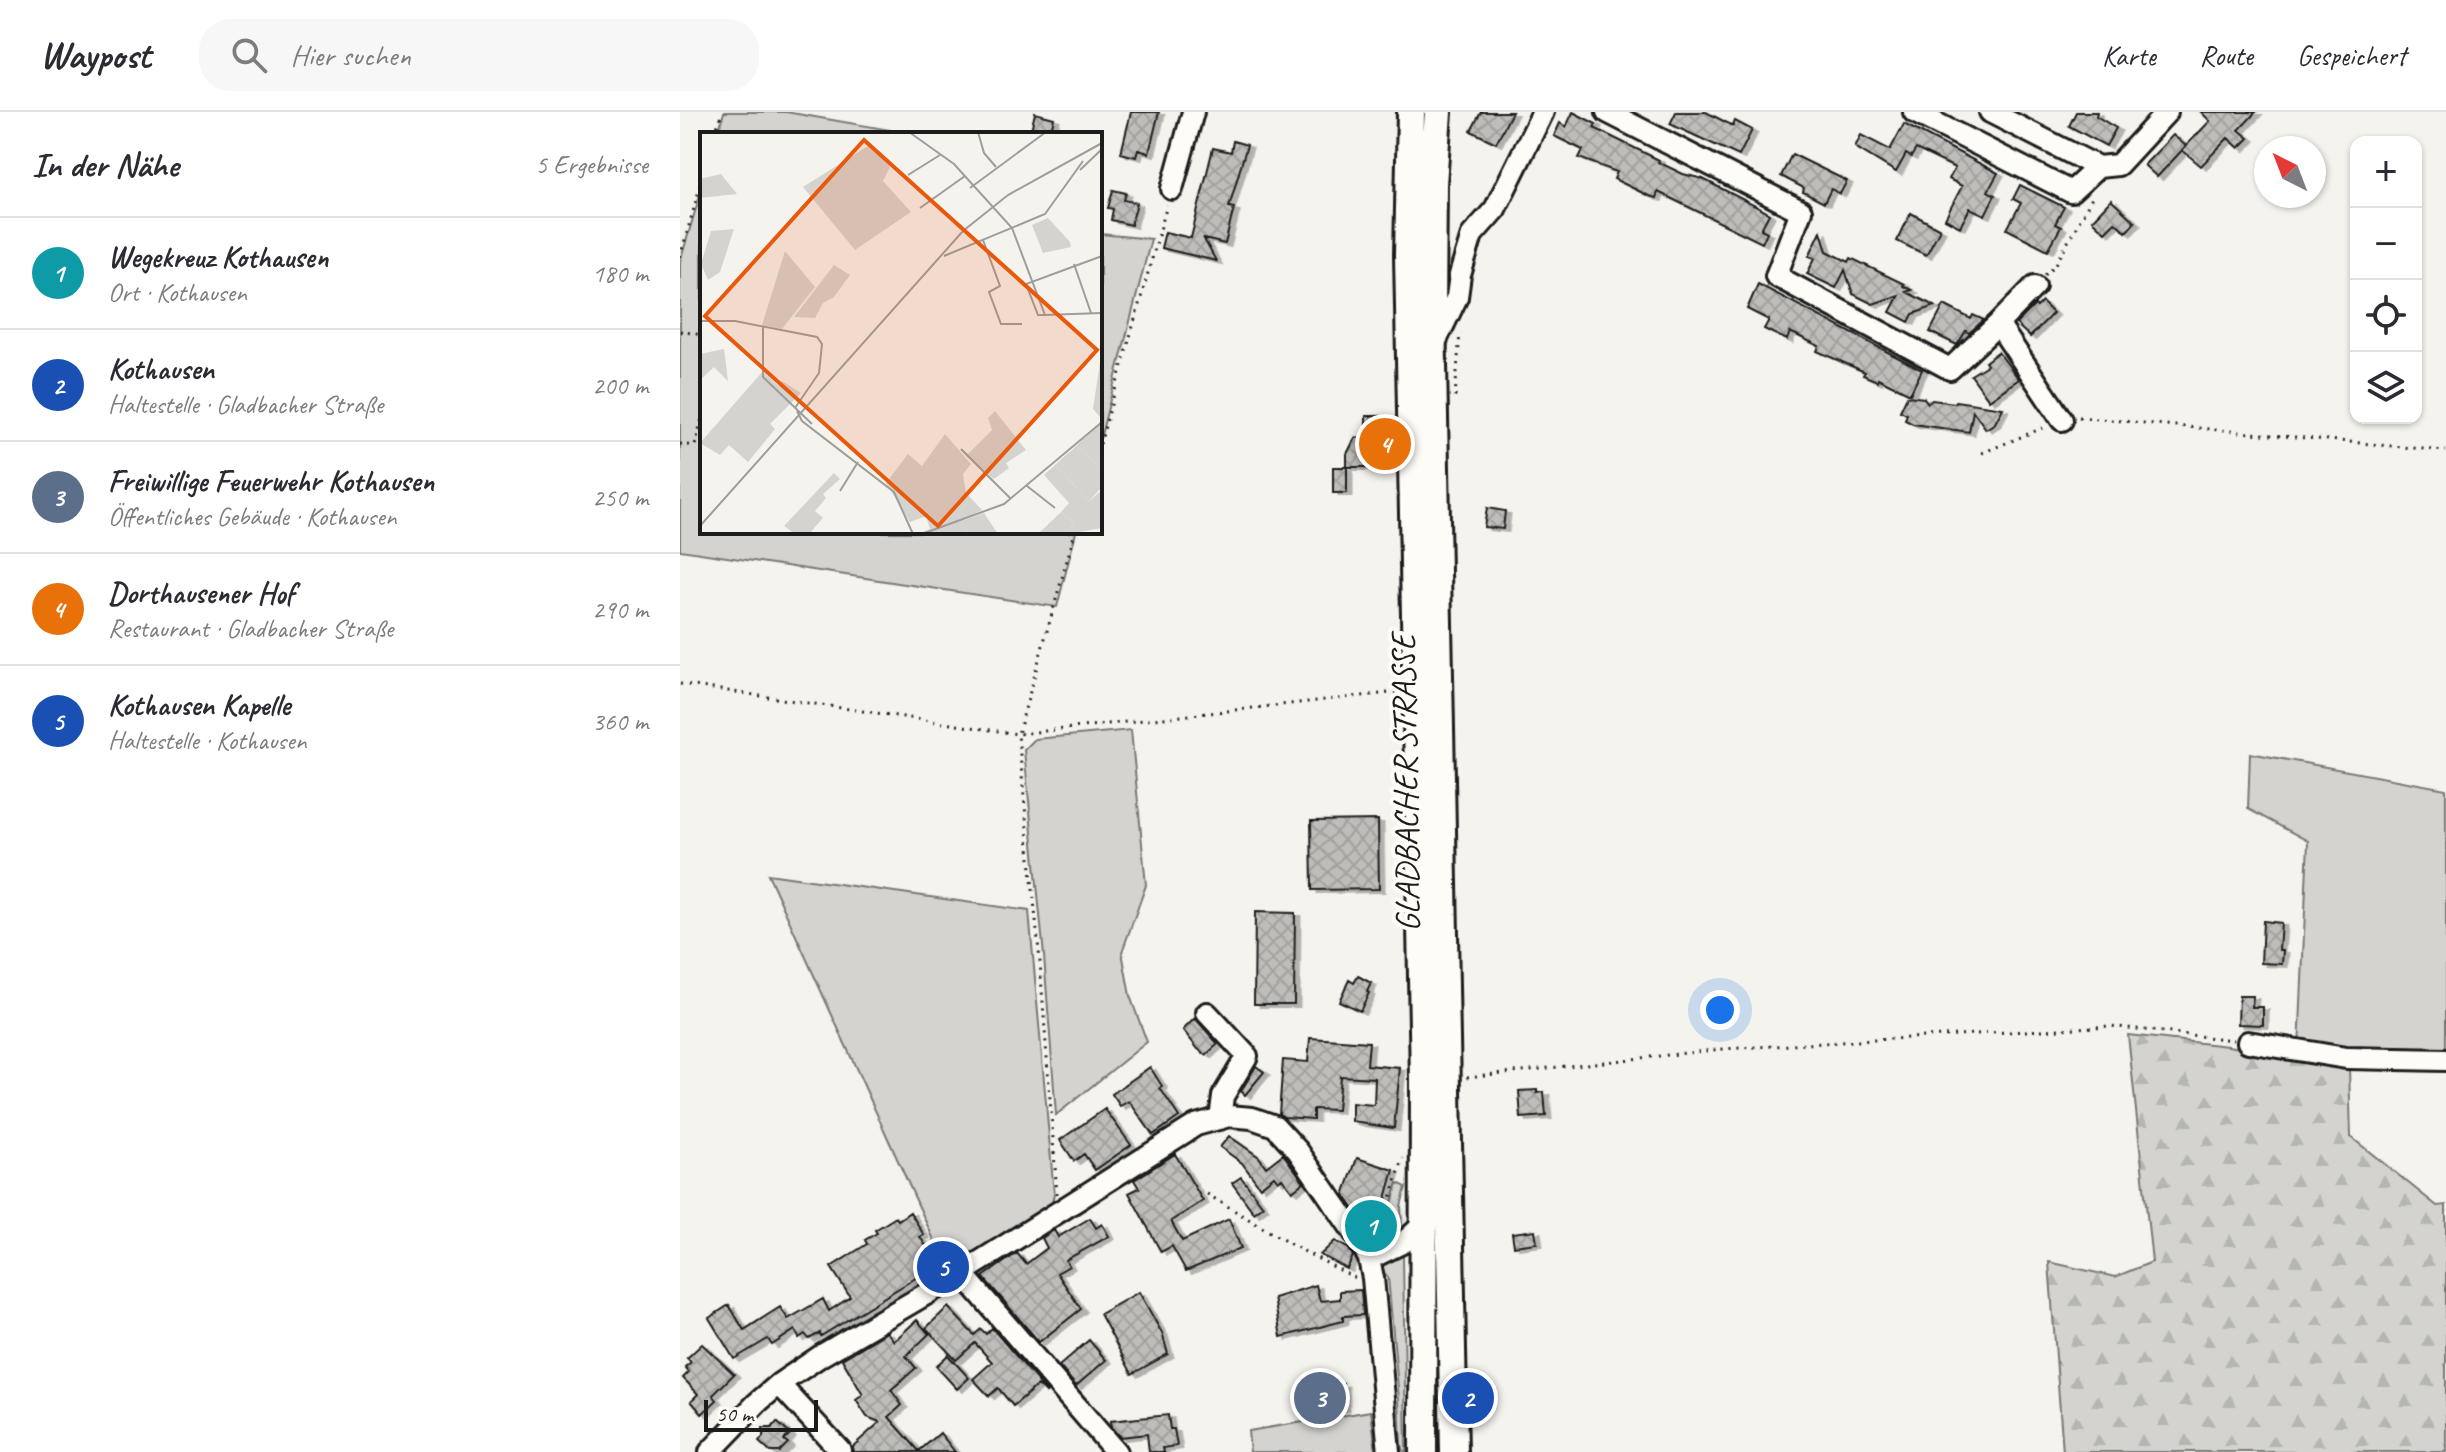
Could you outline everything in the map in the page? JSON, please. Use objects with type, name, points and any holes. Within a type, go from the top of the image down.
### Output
[{"type":"main road","name":"GLADBACHER STRASSE","points":[[1411,112],[1408,255],[1424,1080],[1423,1452]]},
{"type":"main road","name":"GLADBACHER STRASSE","points":[[1438,112],[1433,184],[1433,349],[1454,1452]]},
{"type":"street","points":[[1172,189],[1193,112]]},
{"type":"street","points":[[1433,349],[1457,297],[1472,235],[1495,209],[1543,112]]},
{"type":"street","points":[[1607,112],[1801,211],[1776,276],[1950,369],[2035,286]]},
{"type":"street","points":[[1914,112],[2071,192],[2101,167]]},
{"type":"street","points":[[1990,112],[2101,167],[2118,165],[2167,112]]},
{"type":"street","points":[[1998,324],[2062,420]]},
{"type":"street","points":[[1207,1013],[1247,1056],[1223,1096],[1220,1119]]},
{"type":"street","points":[[2248,1042],[2346,1058],[2446,1060]]},
{"type":"street","points":[[710,1452],[779,1384],[859,1332],[962,1273],[1196,1125],[1229,1116],[1252,1118],[1275,1126],[1298,1151],[1369,1259],[1389,1452]]},
{"type":"street","points":[[1369,1259],[1404,1242],[1424,1224]]},
{"type":"street","points":[[962,1273],[1116,1452]]},
{"type":"street","points":[[779,1384],[840,1450]]},
{"type":"path","points":[[716,132],[722,112]]},
{"type":"path","points":[[2035,286],[2056,264],[2094,194],[2101,167]]},
{"type":"path","points":[[680,257],[700,187]]},
{"type":"path","points":[[1102,437],[1172,189]]},
{"type":"path","points":[[680,331],[700,335]]},
{"type":"path","points":[[1982,453],[2062,420],[2081,416],[2446,451]]},
{"type":"path","points":[[680,444],[695,446],[700,426]]},
{"type":"path","points":[[1065,1208],[1057,1194],[1040,962],[1018,734],[1074,534]]},
{"type":"path","points":[[680,684],[1018,734],[1400,692]]},
{"type":"path","points":[[1461,1078],[1723,1049],[2110,1026],[2248,1042]]},
{"type":"path","points":[[1207,1194],[1290,1244],[1374,1286]]},
{"type":"green space","points":[[724,112],[786,112],[890,130],[890,132],[719,132]]},
{"type":"green space","points":[[700,195],[700,534],[1075,534],[1057,607],[680,550],[680,262]]},
{"type":"green space","points":[[1102,234],[1151,239],[1102,431]]},
{"type":"green space","points":[[1131,730],[1146,885],[1122,952],[1130,996],[1147,1042],[1056,1115],[1024,750],[1035,739]]},
{"type":"green space","points":[[2250,753],[2446,789],[2446,1053],[2299,1050],[2308,841],[2248,809]]},
{"type":"green space","points":[[768,874],[1029,911],[1054,1194],[1050,1212],[949,1273]]},
{"type":"green space","points":[[2128,1035],[2228,1046],[2349,1067],[2351,1137],[2437,1206],[2446,1205],[2446,1452],[2063,1452],[2049,1262],[2115,1277],[2152,1262]]},
{"type":"green space","points":[[1398,1183],[1406,1187],[1401,1206],[1402,1230],[1397,1235],[1382,1237]]},
{"type":"green space","points":[[1402,1249],[1406,1452],[1402,1450],[1401,1443],[1388,1277],[1383,1272],[1383,1266]]},
{"type":"green space","points":[[1371,1411],[1376,1452],[1250,1452],[1248,1431]]},
{"type":"building","points":[[1131,112],[1159,112],[1149,153],[1138,150],[1136,157],[1121,153]]},
{"type":"building","points":[[1481,112],[1512,112],[1496,143],[1471,131]]},
{"type":"building","points":[[1573,112],[1596,124],[1594,128],[1658,162],[1703,179],[1765,211],[1769,214],[1761,229],[1767,232],[1762,243],[1658,192],[1656,198],[1649,196],[1614,179],[1617,172],[1579,158],[1583,150],[1554,136],[1560,123],[1566,127]]},
{"type":"building","points":[[1676,112],[1706,112],[1733,126],[1735,121],[1752,130],[1739,156],[1670,124]]},
{"type":"building","points":[[2076,112],[2097,112],[2096,116],[2116,128],[2106,146],[2069,126]]},
{"type":"building","points":[[2201,112],[2256,112],[2239,130],[2249,138],[2239,148],[2228,138],[2201,166],[2182,150],[2210,121]]},
{"type":"building","points":[[1035,113],[1054,118],[1050,132],[1030,132]]},
{"type":"building","points":[[1904,124],[1998,173],[1988,191],[1995,195],[1985,215],[1970,208],[1960,227],[1945,219],[1962,186],[1949,179],[1955,168],[1916,149],[1911,157],[1906,154],[1896,172],[1855,147],[1861,135],[1890,150]]},
{"type":"building","points":[[2173,135],[2186,146],[2157,177],[2144,165]]},
{"type":"building","points":[[1233,141],[1247,145],[1229,207],[1234,208],[1225,244],[1204,239],[1216,261],[1161,248],[1165,232],[1191,238],[1213,148],[1231,152]]},
{"type":"building","points":[[1792,154],[1847,181],[1840,194],[1831,189],[1824,203],[1781,176]]},
{"type":"building","points":[[2020,185],[2064,207],[2055,224],[2061,227],[2048,250],[2007,229],[2021,203],[2013,199]]},
{"type":"building","points":[[1113,190],[1126,193],[1124,200],[1137,203],[1131,225],[1111,220],[1113,209],[1108,208]]},
{"type":"building","points":[[2111,200],[2135,222],[2126,232],[2115,222],[2105,232],[2092,220]]},
{"type":"building","points":[[1911,213],[1940,229],[1926,255],[1897,241]]},
{"type":"building","points":[[1821,231],[1827,251],[1849,262],[1851,258],[1904,284],[1912,290],[1906,292],[1935,306],[1913,314],[1909,322],[1890,312],[1899,295],[1873,304],[1853,294],[1845,270],[1836,288],[1807,274],[1815,258],[1809,256]]},
{"type":"building","points":[[1758,284],[1922,370],[1910,394],[1878,378],[1877,381],[1863,375],[1865,372],[1817,351],[1819,346],[1790,332],[1787,340],[1764,329],[1769,320],[1747,309]]},
{"type":"building","points":[[2042,302],[2053,313],[2030,337],[2016,324]]},
{"type":"building","points":[[1944,305],[1971,319],[1973,315],[1984,320],[1969,333],[1966,331],[1957,345],[1930,332]]},
{"type":"building","points":[[1998,352],[2019,379],[1989,400],[1971,375],[1987,365],[1985,362]]},
{"type":"building","points":[[1907,396],[1924,398],[1928,403],[1932,400],[1956,401],[2003,408],[1995,423],[1986,429],[1973,411],[1969,432],[1913,424],[1905,420],[1907,414],[1900,411]]},
{"type":"building","points":[[1366,416],[1389,416],[1390,467],[1347,467],[1347,454],[1355,438],[1366,438]]},
{"type":"building","points":[[1333,467],[1347,467],[1347,493],[1333,493]]},
{"type":"building","points":[[1487,508],[1505,511],[1503,529],[1484,527]]},
{"type":"building","points":[[1378,820],[1379,889],[1312,890],[1311,821]]},
{"type":"building","points":[[1255,912],[1295,913],[1294,1004],[1254,1004]]},
{"type":"building","points":[[2263,921],[2281,923],[2279,950],[2283,950],[2282,964],[2261,963]]},
{"type":"building","points":[[1358,976],[1371,983],[1360,1011],[1339,1001],[1349,980],[1354,983]]},
{"type":"building","points":[[2239,996],[2253,996],[2252,1007],[2263,1007],[2263,1025],[2238,1024]]},
{"type":"building","points":[[1195,1018],[1218,1044],[1206,1055],[1183,1030]]},
{"type":"building","points":[[1310,1038],[1369,1042],[1367,1065],[1400,1068],[1394,1128],[1352,1122],[1352,1103],[1374,1105],[1375,1078],[1340,1076],[1337,1110],[1313,1109],[1313,1119],[1279,1114],[1283,1060],[1308,1062]]},
{"type":"building","points":[[1256,1066],[1264,1072],[1245,1095],[1241,1091]]},
{"type":"building","points":[[1150,1067],[1179,1117],[1153,1135],[1129,1101],[1120,1106],[1112,1094]]},
{"type":"building","points":[[1537,1090],[1537,1093],[1544,1092],[1546,1116],[1521,1118],[1519,1091]]},
{"type":"building","points":[[1105,1109],[1131,1145],[1095,1170],[1084,1154],[1074,1161],[1060,1140]]},
{"type":"building","points":[[1229,1136],[1259,1157],[1266,1167],[1283,1154],[1304,1182],[1292,1191],[1282,1178],[1278,1181],[1274,1176],[1260,1187],[1242,1163],[1220,1147]]},
{"type":"building","points":[[1175,1154],[1203,1201],[1171,1221],[1182,1241],[1229,1219],[1241,1248],[1186,1271],[1172,1246],[1161,1252],[1129,1193],[1139,1188],[1134,1180]]},
{"type":"building","points":[[1357,1158],[1394,1170],[1378,1227],[1362,1221],[1344,1195]]},
{"type":"building","points":[[1241,1177],[1263,1206],[1254,1213],[1232,1183]]},
{"type":"building","points":[[910,1212],[924,1235],[920,1237],[933,1256],[930,1258],[935,1266],[821,1336],[820,1333],[809,1339],[805,1334],[799,1338],[795,1330],[772,1345],[768,1339],[734,1359],[709,1318],[729,1305],[744,1330],[780,1307],[788,1319],[823,1299],[829,1311],[850,1297],[831,1267],[867,1244],[865,1240],[877,1233],[875,1230]]},
{"type":"building","points":[[1090,1218],[1096,1228],[1102,1224],[1109,1236],[1066,1260],[1069,1266],[1057,1273],[1081,1309],[1039,1342],[983,1277],[1017,1253],[1026,1264],[1047,1248],[1042,1238],[1054,1230],[1058,1237]]},
{"type":"building","points":[[1535,1230],[1537,1243],[1514,1246],[1512,1233]]},
{"type":"building","points":[[1335,1241],[1349,1249],[1353,1256],[1347,1269],[1320,1255]]},
{"type":"building","points":[[1316,1285],[1320,1301],[1340,1299],[1340,1291],[1361,1290],[1363,1315],[1343,1316],[1343,1321],[1281,1337],[1274,1298]]},
{"type":"building","points":[[1139,1292],[1162,1333],[1168,1354],[1132,1374],[1100,1314]]},
{"type":"building","points":[[948,1307],[974,1335],[981,1329],[986,1334],[992,1328],[1047,1392],[1038,1385],[1013,1406],[998,1388],[989,1396],[973,1379],[992,1362],[975,1343],[956,1360],[926,1328]]},
{"type":"building","points":[[917,1320],[929,1334],[906,1356],[916,1368],[891,1390],[902,1405],[889,1417],[919,1451],[940,1433],[955,1452],[853,1452],[852,1447],[880,1422],[867,1417],[856,1400],[863,1395],[842,1359],[887,1332],[894,1341]]},
{"type":"building","points":[[1089,1340],[1106,1360],[1076,1386],[1059,1366]]},
{"type":"building","points":[[702,1344],[734,1374],[713,1395],[717,1400],[702,1414],[691,1401],[698,1394],[683,1378],[689,1372],[685,1367],[691,1362],[687,1358]]},
{"type":"building","points":[[948,1355],[969,1378],[957,1389],[936,1366]]},
{"type":"building","points":[[1343,1384],[1344,1408],[1316,1413],[1314,1401],[1321,1399],[1319,1388]]},
{"type":"building","points":[[1168,1415],[1177,1446],[1163,1448],[1164,1452],[1149,1452],[1147,1434],[1120,1437],[1110,1421]]},
{"type":"building","points":[[777,1422],[790,1434],[784,1440],[788,1443],[779,1452],[770,1452],[759,1442],[763,1437],[763,1428],[772,1428]]},
{"type":"place","name":"Dorthausener Hof","points":[[1385,444]]},
{"type":"place","name":"Wegekreuz Kothausen","points":[[1371,1226]]},
{"type":"place","name":"Kothausen Kapelle","points":[[943,1267]]},
{"type":"place","name":"Freiwillige Feuerwehr Kothausen","points":[[1320,1398]]},
{"type":"place","name":"Kothausen","points":[[1468,1398]]}]
